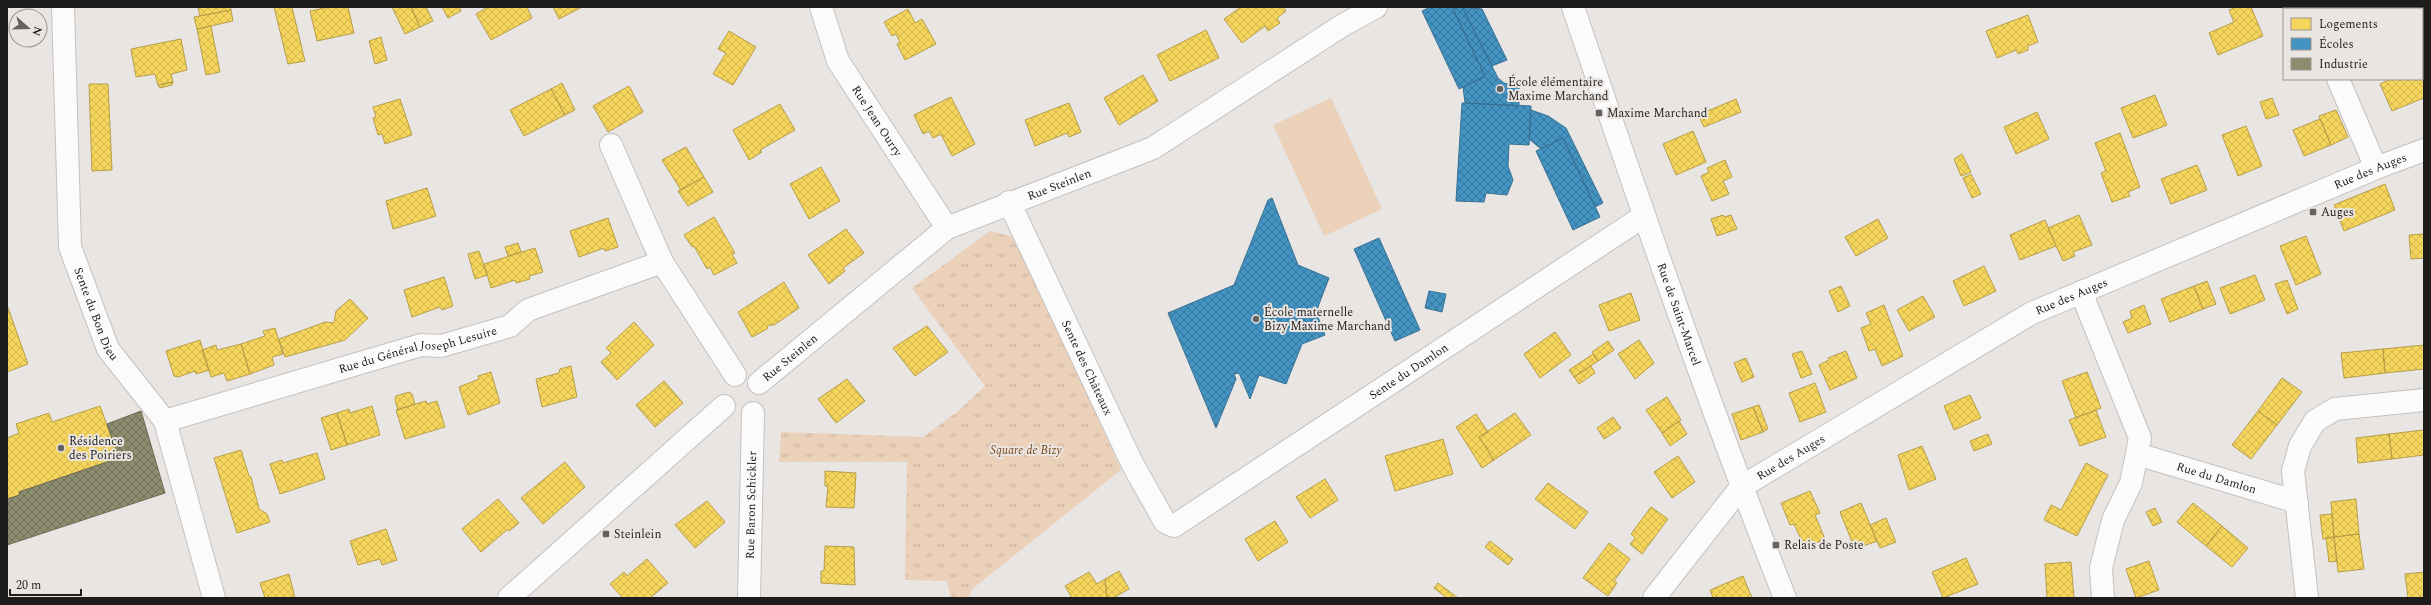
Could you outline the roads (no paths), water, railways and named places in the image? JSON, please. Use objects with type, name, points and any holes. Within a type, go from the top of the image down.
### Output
[{"type":"street","name":"Sente du Bon Dieu","points":[[64,7],[70,247],[108,349],[165,421],[214,598]]},
{"type":"street","name":"Rue Jean Ourry","points":[[821,7],[838,61],[947,228]]},
{"type":"street","name":"Rue Steinlen","points":[[759,383],[947,228],[1009,202],[1153,148],[1343,25],[1376,7]]},
{"type":"street","name":"Rue de Saint-Marcel","points":[[1573,7],[1644,216],[1741,487],[1785,598]]},
{"type":"street","points":[[2338,80],[2376,168]]},
{"type":"street","points":[[611,144],[662,262],[735,375]]},
{"type":"street","name":"Rue des Auges","points":[[1741,487],[2032,313],[2376,168],[2424,150]]},
{"type":"street","name":"Sente des Châteaux","points":[[1009,202],[1133,465],[1165,522],[1174,526]]},
{"type":"street","name":"Sente du Damlon","points":[[1174,526],[1644,216]]},
{"type":"street","name":"Rue du Général Joseph Lesuire","points":[[165,421],[421,345],[441,346],[510,326],[528,310],[662,262]]},
{"type":"street","points":[[2081,292],[2140,438],[2131,483],[2113,520],[2101,568],[2103,598]]},
{"type":"street","points":[[735,375],[749,375],[759,383],[763,399],[753,413],[737,416],[724,406],[722,388],[735,375]]},
{"type":"street","points":[[2308,598],[2293,471],[2300,446],[2316,421],[2335,409],[2424,400]]},
{"type":"street","points":[[508,598],[724,406]]},
{"type":"street","name":"Rue Baron Schickler","points":[[749,598],[753,413]]},
{"type":"street","name":"Rue du Damlon","points":[[2137,454],[2297,502]]},
{"type":"street","points":[[1654,598],[1741,487]]},
{"type":"place","name":"École élémentaire Maxime Marchand","points":[[1500,89]]},
{"type":"place","name":"Maxime Marchand","points":[[1599,113]]},
{"type":"place","name":"Auges","points":[[2313,212]]},
{"type":"place","name":"École maternelle Bizy Maxime Marchand","points":[[1256,319]]},
{"type":"place","name":"Résidence des Poiriers","points":[[61,448]]},
{"type":"place","name":"Steinlein","points":[[606,534]]},
{"type":"place","name":"Relais de Poste","points":[[1776,545]]},
{"type":"park label","name":"Square de Bizy","points":[[1026,450]]}]
